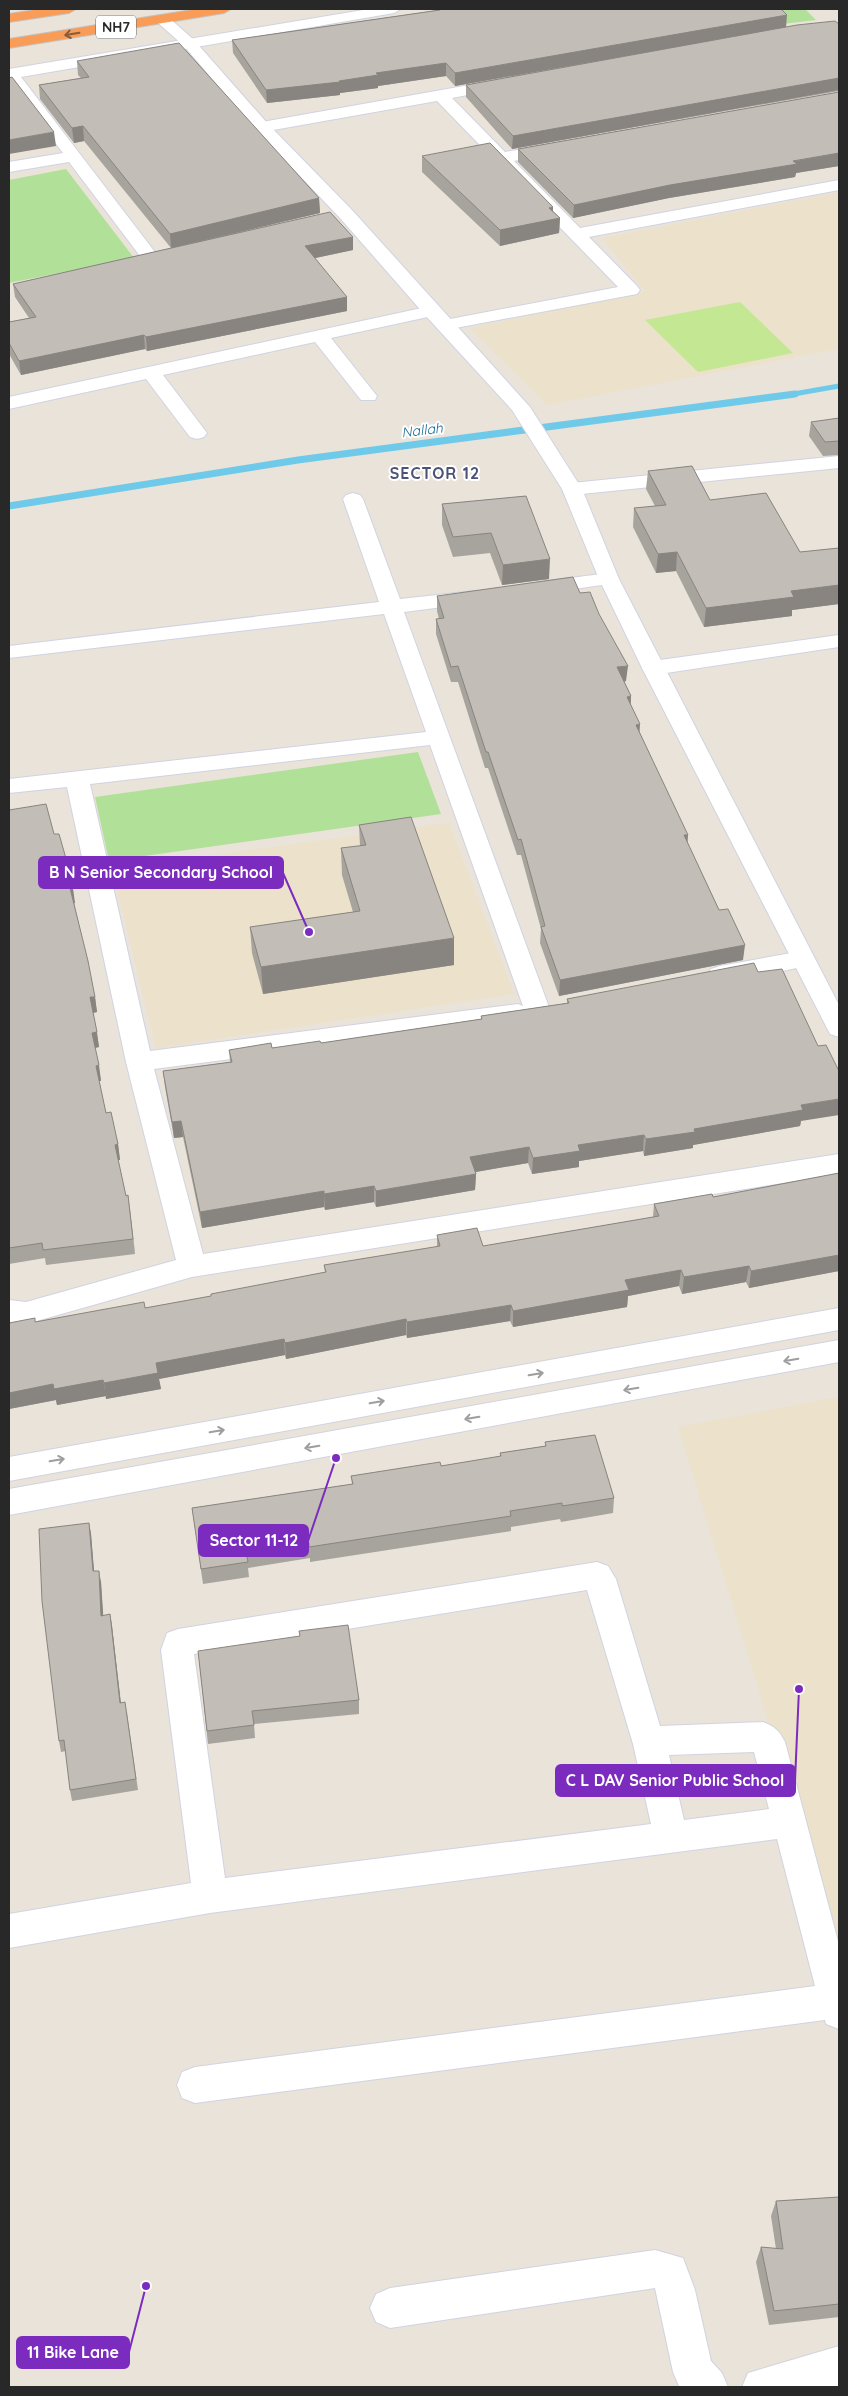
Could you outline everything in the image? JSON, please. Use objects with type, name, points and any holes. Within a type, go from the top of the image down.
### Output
[{"type":"highway","points":[[13,12],[69,9]]},
{"type":"highway","name":"NH7","points":[[9,44],[38,33],[156,14],[224,9]]},
{"type":"highway","points":[[9,32],[38,33]]},
{"type":"street","points":[[152,260],[10,74],[394,9]]},
{"type":"street","points":[[156,14],[188,43],[262,127],[346,214],[431,311],[520,407],[552,461],[572,489],[610,579],[653,668],[802,960],[839,1028]]},
{"type":"street","points":[[262,127],[519,81]]},
{"type":"street","points":[[440,95],[631,290],[445,325]]},
{"type":"street","points":[[501,158],[568,146]]},
{"type":"street","points":[[9,167],[74,156]]},
{"type":"street","points":[[577,234],[839,185]]},
{"type":"street","points":[[328,218],[346,214]]},
{"type":"street","points":[[133,264],[170,256]]},
{"type":"street","points":[[11,399],[151,372],[431,311]]},
{"type":"street","points":[[320,336],[368,396]]},
{"type":"street","points":[[151,372],[197,433]]},
{"type":"street","points":[[572,489],[839,462]]},
{"type":"street","points":[[139,1062],[547,1008],[439,737],[353,499]]},
{"type":"street","points":[[521,591],[610,579]]},
{"type":"street","points":[[9,652],[491,595]]},
{"type":"street","points":[[653,668],[839,641]]},
{"type":"street","points":[[9,786],[439,737]]},
{"type":"street","points":[[78,778],[139,1062],[192,1266]]},
{"type":"street","points":[[694,980],[802,960]]},
{"type":"street","points":[[9,1311],[26,1313],[192,1266],[839,1164]]},
{"type":"street","points":[[9,1469],[839,1319]]},
{"type":"street","points":[[9,1502],[839,1351]]},
{"type":"street","points":[[210,1896],[177,1650],[178,1643],[185,1640],[597,1575],[600,1579],[649,1741],[671,1837]]},
{"type":"street","points":[[195,2085],[838,2006],[768,1742],[763,1737],[649,1741]]},
{"type":"street","points":[[9,1931],[210,1896],[789,1822]]},
{"type":"street","points":[[390,2308],[655,2269],[669,2272],[675,2290],[693,2372],[708,2387]]},
{"type":"street","points":[[762,2387],[839,2366]]},
{"type":"shaded area","points":[[839,192],[839,349],[547,405],[470,328],[645,291],[602,238]]},
{"type":"shaded area","points":[[449,823],[514,994],[156,1048],[112,869]]},
{"type":"shaded area","points":[[839,1397],[839,1952],[678,1427]]},
{"type":"green space","points":[[734,9],[805,9],[816,20],[758,27]]},
{"type":"green space","points":[[66,169],[134,258],[9,283],[9,180]]},
{"type":"green space","points":[[740,302],[793,353],[698,372],[645,320]]},
{"type":"green space","points":[[418,752],[441,814],[109,861],[95,797]]},
{"type":"building","points":[[439,9],[781,9],[787,15],[455,73],[446,63],[376,73],[378,75],[340,82],[266,90],[232,40]]},
{"type":"building","points":[[835,21],[839,24],[839,78],[513,136],[466,85],[797,25]]},
{"type":"building","points":[[179,43],[319,198],[170,234],[83,126],[72,128],[39,85],[89,77],[77,61]]},
{"type":"building","points":[[12,77],[54,132],[9,140],[9,78]]},
{"type":"building","points":[[839,92],[839,153],[793,161],[797,164],[670,185],[574,205],[518,149]]},
{"type":"building","points":[[490,143],[553,207],[549,208],[560,218],[500,230],[422,156]]},
{"type":"building","points":[[330,212],[353,237],[305,246],[347,297],[146,337],[144,335],[19,361],[9,343],[9,322],[36,317],[13,284]]},
{"type":"building","points":[[839,418],[839,441],[825,442],[811,422]]},
{"type":"building","points":[[692,466],[710,500],[766,493],[800,552],[839,548],[839,585],[791,591],[794,597],[706,608],[677,552],[658,554],[634,508],[666,505],[648,471]]},
{"type":"building","points":[[526,496],[550,559],[503,565],[491,533],[453,537],[442,504]]},
{"type":"building","points":[[573,577],[580,593],[590,592],[599,614],[628,666],[617,667],[631,696],[627,697],[640,724],[636,725],[688,835],[684,835],[719,910],[728,909],[745,945],[560,980],[541,927],[545,926],[521,839],[518,840],[488,752],[486,752],[458,666],[451,667],[436,619],[444,618],[437,596]]},
{"type":"building","points":[[46,804],[54,834],[59,834],[67,862],[73,888],[70,888],[88,961],[95,997],[90,997],[97,1032],[92,1033],[99,1065],[96,1066],[106,1113],[111,1112],[118,1144],[115,1145],[126,1196],[128,1195],[133,1239],[43,1250],[42,1243],[9,1248],[9,810]]},
{"type":"building","points":[[411,817],[454,938],[261,967],[250,927],[360,911],[341,848],[366,845],[359,825]]},
{"type":"building","points":[[754,963],[758,972],[782,969],[818,1046],[826,1045],[839,1071],[839,1099],[801,1105],[803,1110],[694,1129],[695,1132],[646,1139],[644,1135],[578,1145],[580,1151],[533,1158],[529,1147],[470,1157],[476,1174],[376,1191],[374,1186],[324,1194],[324,1191],[200,1212],[181,1121],[172,1122],[163,1071],[232,1062],[229,1050],[271,1043],[272,1048],[320,1041],[321,1043],[482,1019],[481,1016],[569,1003],[567,999]]},
{"type":"building","points":[[839,1173],[839,1255],[751,1271],[749,1266],[684,1277],[681,1270],[625,1280],[629,1290],[513,1311],[511,1305],[407,1322],[406,1319],[285,1343],[284,1339],[156,1363],[158,1373],[104,1383],[103,1380],[54,1389],[53,1384],[9,1393],[9,1323],[35,1318],[35,1322],[144,1302],[145,1308],[211,1296],[211,1294],[326,1272],[324,1265],[440,1246],[437,1235],[477,1228],[483,1246],[659,1216],[654,1204],[712,1194],[713,1197]]},
{"type":"building","points":[[595,1435],[614,1498],[510,1511],[511,1516],[309,1547],[309,1543],[246,1552],[248,1562],[201,1569],[192,1508],[353,1484],[351,1476],[440,1462],[441,1466],[501,1456],[500,1453],[546,1446],[545,1442]]},
{"type":"building","points":[[89,1523],[93,1571],[99,1571],[101,1616],[110,1614],[120,1703],[125,1702],[136,1779],[70,1790],[64,1740],[59,1741],[42,1601],[39,1529]]},
{"type":"building","points":[[348,1625],[359,1700],[252,1711],[254,1725],[207,1731],[198,1651],[300,1636],[299,1631]]},
{"type":"building","points":[[839,2197],[839,2304],[774,2311],[761,2247],[783,2249],[776,2201]]},
{"type":"waterway","name":"Nallah","points":[[790,395],[839,386]]},
{"type":"waterway","name":"Nallah","points":[[790,395],[795,394]]},
{"type":"waterway","name":"Nallah","points":[[9,506],[298,460],[790,395]]},
{"type":"place","name":"B N Senior Secondary School","points":[[309,932]]},
{"type":"place","name":"Sector 11-12","points":[[336,1458]]},
{"type":"place","name":"C L DAV Senior Public School","points":[[799,1689]]},
{"type":"place","name":"11 Bike Lane","points":[[146,2286]]},
{"type":"district","name":"SECTOR 12","points":[[435,473]]}]
